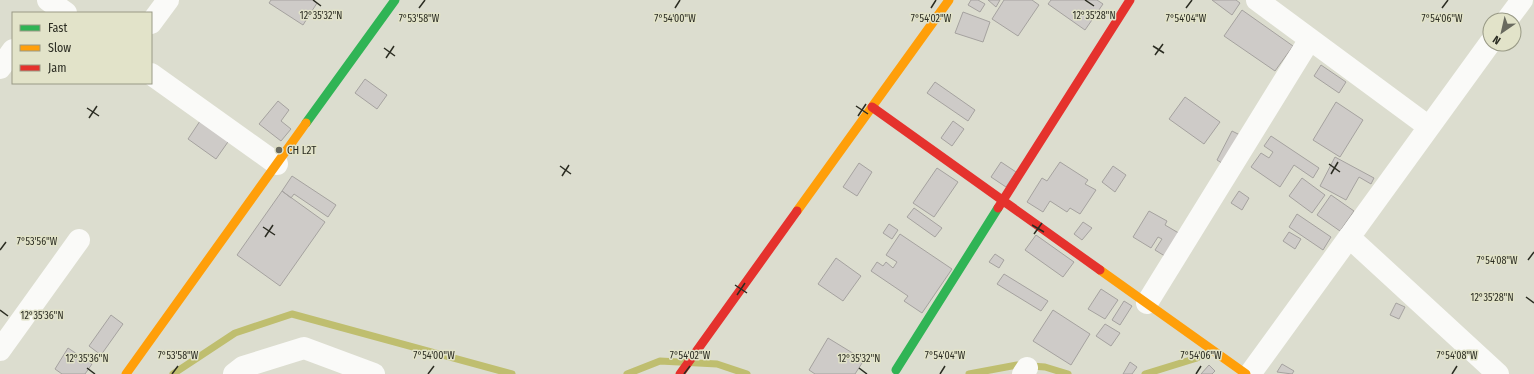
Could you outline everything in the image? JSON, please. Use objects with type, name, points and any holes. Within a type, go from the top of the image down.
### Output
[{"type":"street","points":[[41,12],[48,0],[65,12]]},
{"type":"street","points":[[152,22],[168,0]]},
{"type":"street","points":[[126,374],[395,0]]},
{"type":"street","points":[[680,374],[949,0]]},
{"type":"street","points":[[896,370],[1130,0]]},
{"type":"street","points":[[1257,0],[1429,127]]},
{"type":"street","points":[[1513,12],[1522,0]]},
{"type":"street","points":[[1147,303],[1310,39]]},
{"type":"street","points":[[0,68],[12,51]]},
{"type":"street","points":[[1250,374],[1483,52]]},
{"type":"street","points":[[152,75],[277,164]]},
{"type":"street","points":[[872,107],[1246,374]]},
{"type":"street","points":[[1349,237],[1498,374]]},
{"type":"street","points":[[0,350],[79,240]]},
{"type":"street","points":[[234,374],[243,367],[304,348],[374,374]]},
{"type":"building","points":[[271,0],[313,0],[317,3],[303,25],[269,3]]},
{"type":"building","points":[[971,0],[978,0],[985,4],[980,12],[968,5]]},
{"type":"building","points":[[988,0],[1000,0],[996,7]]},
{"type":"building","points":[[1004,0],[1032,0],[1039,5],[1018,36],[992,19]]},
{"type":"building","points":[[1051,0],[1097,0],[1103,4],[1085,30],[1048,4]]},
{"type":"building","points":[[1212,0],[1236,0],[1240,3],[1232,15]]},
{"type":"building","points":[[1242,10],[1293,46],[1275,71],[1224,36]]},
{"type":"building","points":[[963,12],[990,22],[983,42],[955,33]]},
{"type":"building","points":[[1321,65],[1346,82],[1339,93],[1314,76]]},
{"type":"building","points":[[365,79],[387,95],[377,109],[355,93]]},
{"type":"building","points":[[935,82],[975,110],[968,121],[927,93]]},
{"type":"building","points":[[1185,97],[1220,122],[1204,144],[1169,119]]},
{"type":"building","points":[[278,101],[289,110],[281,121],[291,129],[281,141],[259,124]]},
{"type":"building","points":[[1336,102],[1363,120],[1340,157],[1313,140]]},
{"type":"building","points":[[202,118],[230,139],[216,159],[188,139]]},
{"type":"building","points":[[953,121],[964,129],[952,146],[941,138]]},
{"type":"building","points":[[1232,131],[1240,135],[1225,165],[1217,160]]},
{"type":"building","points":[[1271,136],[1319,168],[1313,178],[1294,165],[1280,187],[1251,167],[1261,153],[1269,158],[1273,152],[1264,146]]},
{"type":"building","points":[[1335,157],[1374,178],[1371,184],[1359,177],[1346,200],[1320,186]]},
{"type":"building","points":[[1001,162],[1016,172],[1006,187],[991,177]]},
{"type":"building","points":[[1060,162],[1088,180],[1085,184],[1096,190],[1080,214],[1070,208],[1067,212],[1050,201],[1043,212],[1027,202],[1042,178],[1047,181]]},
{"type":"building","points":[[859,163],[872,172],[857,196],[843,187]]},
{"type":"building","points":[[1113,166],[1126,175],[1115,192],[1102,182]]},
{"type":"building","points":[[937,168],[958,182],[934,217],[913,203]]},
{"type":"building","points":[[292,176],[336,205],[328,217],[294,194],[291,198],[282,191]]},
{"type":"building","points":[[1302,178],[1325,195],[1312,213],[1289,196]]},
{"type":"building","points":[[282,191],[325,222],[280,286],[237,255]]},
{"type":"building","points":[[1239,191],[1249,198],[1242,210],[1231,203]]},
{"type":"building","points":[[1331,195],[1354,211],[1340,231],[1317,215]]},
{"type":"building","points":[[914,208],[942,228],[935,237],[907,217]]},
{"type":"building","points":[[1149,211],[1167,221],[1165,225],[1182,235],[1168,258],[1155,250],[1162,239],[1158,237],[1151,248],[1133,237]]},
{"type":"building","points":[[1297,214],[1331,237],[1323,250],[1289,227]]},
{"type":"building","points":[[1083,222],[1092,228],[1082,240],[1074,234]]},
{"type":"building","points":[[889,224],[898,230],[892,239],[883,233]]},
{"type":"building","points":[[1289,232],[1301,239],[1295,249],[1283,241]]},
{"type":"building","points":[[900,234],[952,269],[922,313],[904,301],[908,296],[871,271],[877,262],[883,266],[886,262],[893,268],[897,262],[886,255]]},
{"type":"building","points":[[1036,235],[1074,262],[1063,277],[1025,250]]},
{"type":"building","points":[[995,254],[1004,260],[999,268],[989,262]]},
{"type":"building","points":[[836,258],[861,276],[843,301],[818,284]]},
{"type":"building","points":[[1004,274],[1048,301],[1041,311],[997,284]]},
{"type":"building","points":[[1101,289],[1118,300],[1105,319],[1088,309]]},
{"type":"building","points":[[1124,301],[1132,306],[1120,325],[1112,320]]},
{"type":"building","points":[[1396,303],[1405,307],[1399,319],[1390,315]]},
{"type":"building","points":[[1053,310],[1090,334],[1071,365],[1033,341]]},
{"type":"building","points":[[111,315],[123,324],[101,355],[89,346]]},
{"type":"building","points":[[1105,324],[1120,333],[1111,346],[1096,336]]},
{"type":"building","points":[[828,338],[864,360],[855,374],[815,374],[809,370]]},
{"type":"building","points":[[68,348],[92,364],[85,374],[62,374],[55,369]]},
{"type":"building","points":[[1130,362],[1137,367],[1132,374],[1123,374]]},
{"type":"building","points":[[1282,364],[1294,371],[1292,374],[1277,372]]},
{"type":"building","points":[[1209,365],[1215,371],[1212,374],[1201,374]]},
{"type":"waterway","points":[[173,374],[235,333],[292,314],[512,374]]},
{"type":"waterway","points":[[1145,374],[1197,358]]},
{"type":"waterway","points":[[627,374],[660,361],[717,364],[747,374]]},
{"type":"waterway","points":[[969,374],[1017,365],[1045,367],[1068,374]]},
{"type":"traffic: fast","points":[[306,123],[395,0]]},
{"type":"traffic: fast","points":[[896,370],[998,208]]},
{"type":"traffic: slow","points":[[797,211],[949,0]]},
{"type":"traffic: slow","points":[[126,374],[306,123]]},
{"type":"traffic: slow","points":[[1100,270],[1246,374]]},
{"type":"traffic: jam","points":[[998,208],[1130,0]]},
{"type":"traffic: jam","points":[[872,107],[1100,270]]},
{"type":"traffic: jam","points":[[680,374],[797,211]]},
{"type":"place","name":"CH L2T","points":[[279,150]]}]
